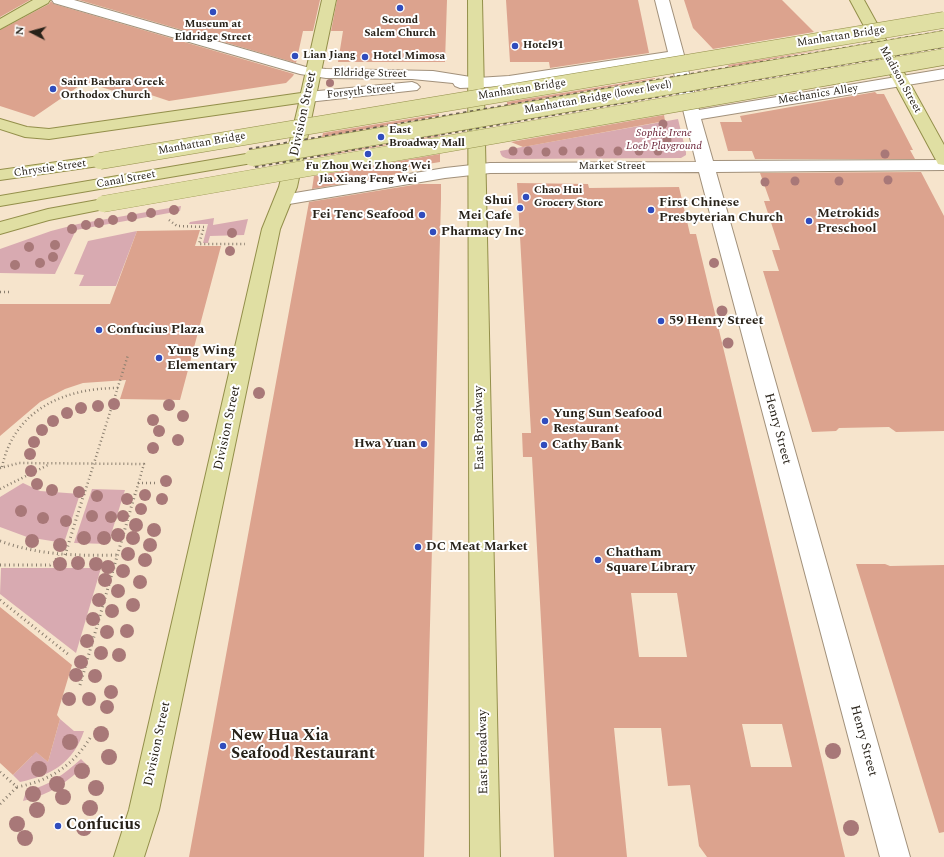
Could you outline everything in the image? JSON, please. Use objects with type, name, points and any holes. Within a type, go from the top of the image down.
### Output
[{"type":"main road","points":[[0,25],[43,0]]},
{"type":"main road","name":"Division Street","points":[[129,857],[144,810],[271,229],[288,187],[329,0]]},
{"type":"main road","name":"East Broadway","points":[[475,0],[485,857]]},
{"type":"main road","name":"Madison Street","points":[[857,0],[944,160]]},
{"type":"main road","name":"Manhattan Bridge","points":[[100,161],[944,20]]},
{"type":"main road","name":"Manhattan Bridge (lower level)","points":[[252,158],[944,39]]},
{"type":"main road","name":"Canal Street","points":[[0,228],[48,215],[103,204],[944,57]]},
{"type":"main road","name":"Forsyth Street","points":[[0,124],[25,132],[49,134],[308,97]]},
{"type":"main road","name":"Canal Street","points":[[0,201],[252,158]]},
{"type":"main road","name":"Chrystie Street","points":[[0,176],[100,161]]},
{"type":"street","name":"Eldridge Street","points":[[59,0],[294,68],[314,72],[432,75],[476,82]]},
{"type":"street","name":"Henry Street","points":[[662,0],[705,166],[895,857]]},
{"type":"street","name":"Forsyth Street","points":[[308,97],[427,85],[509,81],[676,56]]},
{"type":"street","name":"Mechanics Alley","points":[[692,116],[944,74]]},
{"type":"street","name":"Market Street","points":[[283,200],[477,169],[944,165]]},
{"type":"path","points":[[648,130],[655,131],[661,137],[676,137]]},
{"type":"path","points":[[652,148],[659,145],[661,137]]},
{"type":"path","points":[[169,220],[177,226],[204,227],[199,244],[248,244]]},
{"type":"path","points":[[0,292],[9,292]]},
{"type":"path","points":[[65,556],[128,356]]},
{"type":"path","points":[[80,685],[144,464],[19,464],[1,468],[3,457],[13,435],[22,423],[39,410],[56,400],[76,392],[118,388]]},
{"type":"path","points":[[0,489],[50,464]]},
{"type":"path","points":[[138,483],[158,483]]},
{"type":"path","points":[[0,542],[29,551],[65,556],[118,555]]},
{"type":"path","points":[[0,565],[50,565],[55,562],[58,555]]},
{"type":"path","points":[[0,600],[69,655]]},
{"type":"path","points":[[0,804],[17,787],[40,782],[54,776],[77,757],[90,738]]},
{"type":"path","points":[[0,772],[17,787]]},
{"type":"green space","name":"Sophie Irene Loeb Playground","points":[[678,119],[686,152],[686,155],[681,158],[510,159],[503,157],[500,151]]},
{"type":"green space","points":[[181,206],[180,211],[76,230],[55,274],[0,273],[0,249],[51,231],[78,224]]},
{"type":"green space","points":[[214,218],[213,225],[248,219],[244,235],[210,236],[208,243],[203,243],[208,224],[189,224],[190,222]]},
{"type":"green space","points":[[137,231],[116,286],[79,286],[84,275],[74,274],[88,241]]},
{"type":"green space","points":[[23,483],[40,491],[80,494],[64,543],[27,537],[0,527],[0,497]]},
{"type":"green space","points":[[92,489],[125,490],[108,544],[74,543]]},
{"type":"green space","points":[[1,568],[101,568],[76,653],[0,594]]},
{"type":"green space","points":[[60,719],[74,731],[84,731],[74,751],[60,766],[42,776],[20,782],[13,775],[32,756],[28,745],[48,762]]},
{"type":"green space","points":[[81,759],[86,764],[72,777],[50,791],[23,801],[26,791],[42,786],[56,779]]},
{"type":"building","points":[[0,0],[30,0],[0,17]]},
{"type":"building","points":[[79,0],[320,0],[313,31],[303,31],[296,63]]},
{"type":"building","points":[[337,0],[447,0],[445,62],[338,62],[343,31],[331,31]]},
{"type":"building","points":[[506,0],[638,0],[649,53],[550,68],[549,62],[510,62]]},
{"type":"building","points":[[684,0],[782,0],[814,32],[713,49],[693,28]]},
{"type":"building","points":[[51,1],[54,4],[294,74],[286,83],[169,101],[151,95],[137,94],[133,97],[85,82],[34,117],[0,106],[0,30],[49,4]]},
{"type":"building","points":[[831,48],[729,67],[728,65]]},
{"type":"building","points":[[655,79],[507,105],[507,102]]},
{"type":"building","points":[[875,92],[877,94],[884,94],[913,150],[910,150],[915,159],[755,159],[752,151],[728,151],[720,122],[742,122],[740,116]]},
{"type":"building","points":[[439,114],[439,116],[322,137],[323,133]]},
{"type":"building","points":[[664,115],[665,121],[523,147],[511,142]]},
{"type":"building","points":[[440,136],[318,157],[318,156]]},
{"type":"building","points":[[440,154],[440,162],[403,168],[403,173],[312,189],[314,176]]},
{"type":"building","points":[[921,172],[944,216],[944,431],[896,432],[889,427],[839,428],[836,431],[812,432],[763,271],[779,271],[772,250],[780,250],[764,201],[770,201],[760,173]]},
{"type":"building","points":[[517,183],[588,184],[589,188],[679,187],[690,234],[696,234],[845,857],[707,857],[699,846],[690,785],[668,786],[661,728],[614,728],[627,857],[554,857],[532,457],[523,457],[522,433],[531,433]],"holes":[[[631,593],[677,593],[687,657],[639,657]],[[742,724],[782,724],[792,767],[751,767]]]},
{"type":"building","points":[[419,184],[441,184],[424,857],[189,857],[309,202]]},
{"type":"building","name":"Confucius Plaza","points":[[200,230],[195,246],[221,246],[180,400],[120,399],[126,380],[83,383],[65,389],[40,402],[0,436],[0,304],[110,304],[137,231]]},
{"type":"building","points":[[856,564],[885,564],[890,566],[944,565],[944,832],[939,833]]},
{"type":"building","points":[[0,607],[72,665],[57,715],[60,719],[48,762],[36,752],[13,775],[0,763]]},
{"type":"railway","points":[[247,141],[944,24]]},
{"type":"railway","points":[[249,149],[944,31]]},
{"type":"railway","points":[[255,167],[944,47]]},
{"type":"railway","points":[[256,174],[944,53]]},
{"type":"place","name":"Second Salem Church","points":[[400,8]]},
{"type":"place","name":"Museum at Eldridge Street","points":[[213,12]]},
{"type":"place","name":"Hotel91","points":[[515,46]]},
{"type":"place","name":"Lian Jiang","points":[[295,56]]},
{"type":"place","name":"Hotel Mimosa","points":[[365,57]]},
{"type":"place","name":"Saint Barbara Greek Orthodox Church","points":[[53,89]]},
{"type":"place","name":"East Broadway Mall","points":[[381,137]]},
{"type":"place","name":"Fu Zhou Wei Zhong Wei Jia Xiang Feng Wei","points":[[368,154]]},
{"type":"place","name":"Chao Hui Grocery Store","points":[[526,197]]},
{"type":"place","name":"Shui Mei Cafe","points":[[520,208]]},
{"type":"place","name":"First Chinese Presbyterian Church","points":[[651,210]]},
{"type":"place","name":"Fei Tenc Seafood","points":[[422,215]]},
{"type":"place","name":"Metrokids Preschool","points":[[809,221]]},
{"type":"place","name":"Pharmacy Inc","points":[[433,232]]},
{"type":"place","name":"59 Henry Street","points":[[661,321]]},
{"type":"place","name":"Confucius Plaza","points":[[99,330]]},
{"type":"place","name":"Yung Wing Elementary","points":[[159,358]]},
{"type":"place","name":"Yung Sun Seafood Restaurant","points":[[545,421]]},
{"type":"place","name":"Hwa Yuan","points":[[424,444]]},
{"type":"place","name":"Cathy Bank","points":[[544,445]]},
{"type":"place","name":"DC Meat Market","points":[[418,547]]},
{"type":"place","name":"Chatham Square Library","points":[[598,560]]},
{"type":"place","name":"New Hua Xia Seafood Restaurant","points":[[223,746]]},
{"type":"place","name":"Confucius","points":[[58,826]]}]
